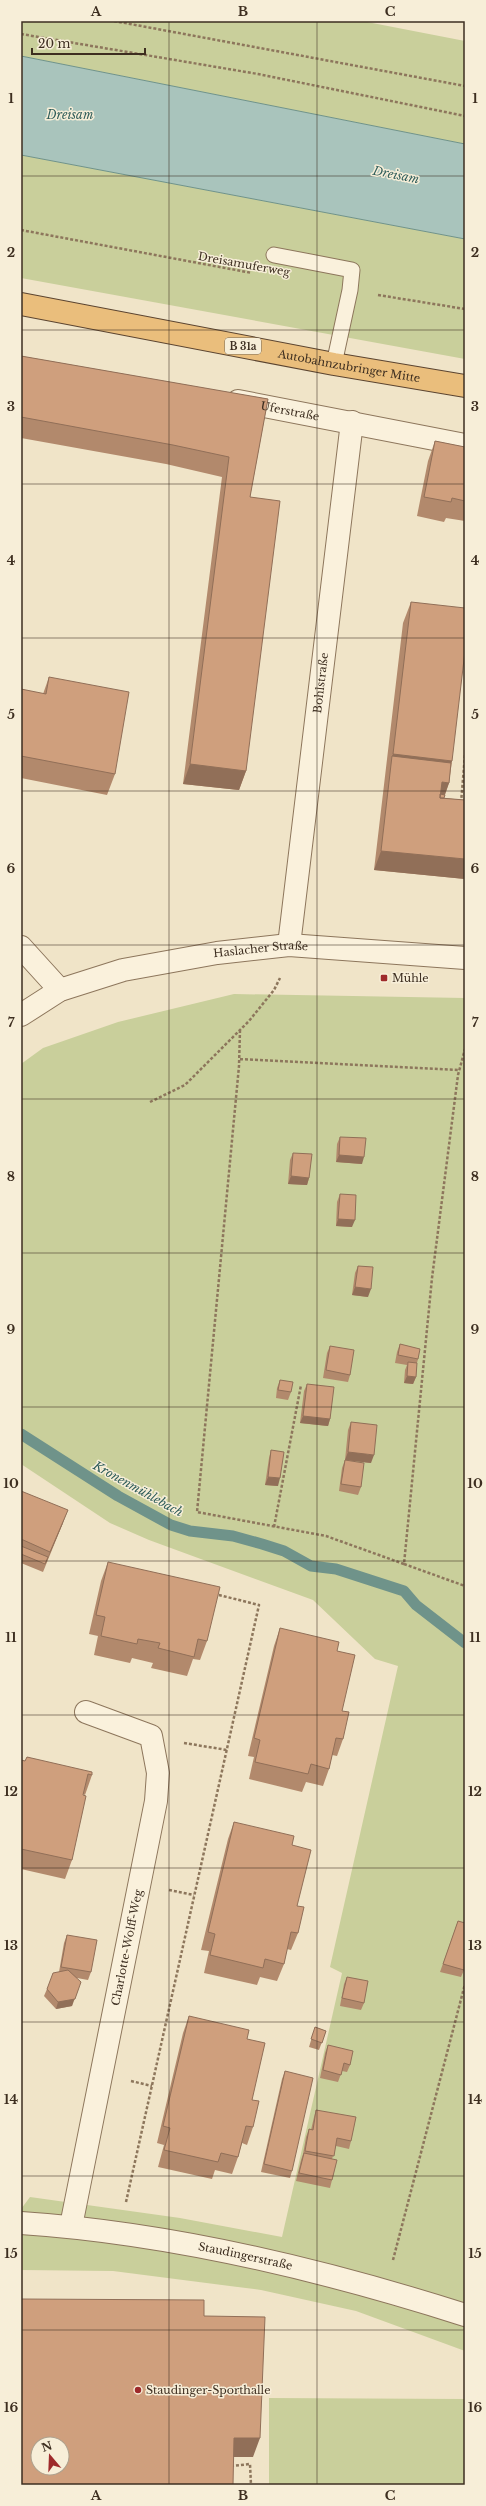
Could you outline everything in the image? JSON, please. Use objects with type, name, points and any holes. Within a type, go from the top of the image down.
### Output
[{"type":"highway","name":"Autobahnzubringer Mitte","points":[[21,304],[334,364],[465,386]]},
{"type":"street","name":"Uferstraße","points":[[221,397],[465,445]]},
{"type":"street","name":"Bohlstraße","points":[[289,945],[352,422]]},
{"type":"street","name":"Haslacher Straße","points":[[21,1015],[60,990],[123,970],[217,953],[289,945],[465,958]]},
{"type":"street","points":[[21,948],[60,990]]},
{"type":"street","points":[[86,1712],[151,1736]]},
{"type":"street","name":"Charlotte-Wolff-Weg","points":[[71,2226],[156,1800],[158,1773],[151,1736]]},
{"type":"street","name":"Staudingerstraße","points":[[21,2223],[71,2226],[146,2235],[234,2253],[386,2290],[465,2315]]},
{"type":"lane","points":[[274,255],[352,270],[350,290],[334,364]]},
{"type":"path","points":[[114,21],[465,86]]},
{"type":"path","points":[[21,34],[258,74],[465,116]]},
{"type":"path","name":"Dreisamuferweg","points":[[21,230],[257,274]]},
{"type":"path","points":[[350,290],[465,309]]},
{"type":"path","points":[[465,755],[461,803],[465,803]]},
{"type":"path","points":[[150,1102],[185,1085],[240,1030],[274,990],[287,960],[289,945]]},
{"type":"path","points":[[240,1030],[240,1059],[197,1512],[326,1536],[465,1586]]},
{"type":"path","points":[[404,1564],[432,1278],[460,1070],[465,1049]]},
{"type":"path","points":[[240,1059],[460,1070]]},
{"type":"path","points":[[274,1527],[301,1385]]},
{"type":"path","points":[[119,2232],[259,1605],[208,1593]]},
{"type":"path","points":[[151,1736],[227,1750]]},
{"type":"path","points":[[386,2290],[465,1984]]},
{"type":"path","points":[[227,2466],[250,2464],[252,2485]]},
{"type":"green space","points":[[21,21],[362,21],[465,41],[465,144],[21,56]]},
{"type":"green space","points":[[21,155],[465,239],[465,359],[21,278]]},
{"type":"green space","points":[[234,994],[465,998],[465,2351],[356,2311],[261,2290],[113,2271],[21,2270],[21,2209],[30,2197],[180,2218],[282,2237],[342,1973],[330,1967],[398,1666],[375,1659],[313,1600],[149,1540],[110,1523],[21,1464],[21,1064],[43,1048],[118,1022]]},
{"type":"green space","points":[[269,2398],[465,2399],[465,2485],[269,2485]]},
{"type":"water","name":"Dreisam","points":[[21,56],[465,144],[465,239],[21,155]]},
{"type":"building","points":[[21,356],[268,399],[250,497],[280,501],[246,771],[190,764],[229,457],[173,445],[21,417]]},
{"type":"building","points":[[435,441],[465,447],[465,501],[452,498],[451,502],[424,497]]},
{"type":"building","points":[[411,602],[465,608],[465,651],[452,761],[393,754]]},
{"type":"building","points":[[49,677],[129,692],[115,774],[21,756],[21,689],[46,694]]},
{"type":"building","points":[[392,756],[451,763],[449,783],[442,782],[440,798],[465,800],[465,859],[381,851]]},
{"type":"building","points":[[440,794],[445,795],[444,798],[440,798]]},
{"type":"building","points":[[340,1137],[366,1138],[364,1157],[339,1155]]},
{"type":"building","points":[[293,1153],[312,1154],[309,1178],[291,1176]]},
{"type":"building","points":[[340,1194],[356,1195],[355,1220],[338,1219]]},
{"type":"building","points":[[358,1266],[373,1267],[371,1289],[355,1287]]},
{"type":"building","points":[[400,1344],[420,1349],[418,1359],[398,1355]]},
{"type":"building","points":[[330,1346],[354,1350],[350,1375],[326,1370]]},
{"type":"building","points":[[408,1362],[417,1363],[416,1377],[407,1376]]},
{"type":"building","points":[[280,1380],[293,1382],[291,1392],[278,1390]]},
{"type":"building","points":[[307,1384],[334,1387],[330,1419],[303,1416]]},
{"type":"building","points":[[351,1422],[377,1425],[374,1455],[348,1452]]},
{"type":"building","points":[[271,1450],[284,1452],[280,1478],[268,1477]]},
{"type":"building","points":[[345,1460],[364,1463],[361,1487],[341,1484]]},
{"type":"building","points":[[21,1491],[68,1510],[50,1552],[21,1539]]},
{"type":"building","points":[[21,1546],[48,1557],[45,1564],[21,1554]]},
{"type":"building","points":[[108,1562],[220,1587],[207,1641],[198,1639],[194,1657],[158,1648],[160,1643],[138,1639],[137,1644],[101,1636],[105,1617],[96,1615]]},
{"type":"building","points":[[280,1628],[339,1642],[337,1651],[355,1655],[342,1711],[349,1712],[343,1739],[336,1738],[329,1769],[311,1764],[308,1774],[255,1762],[260,1740],[254,1738]]},
{"type":"building","points":[[27,1757],[92,1772],[92,1775],[88,1774],[83,1795],[86,1796],[72,1860],[21,1849],[21,1760],[25,1761]]},
{"type":"building","points":[[234,1822],[294,1836],[292,1845],[311,1850],[297,1906],[304,1907],[298,1933],[291,1932],[284,1964],[265,1959],[263,1968],[210,1955],[215,1934],[208,1932]]},
{"type":"building","points":[[458,1921],[465,1923],[464,1970],[443,1964]]},
{"type":"building","points":[[67,1935],[97,1940],[91,1972],[61,1967]]},
{"type":"building","points":[[68,1970],[81,1982],[75,1999],[58,2002],[47,1989],[53,1973]]},
{"type":"building","points":[[347,1977],[368,1981],[364,2003],[342,1998]]},
{"type":"building","points":[[189,2016],[249,2030],[247,2039],[265,2043],[252,2100],[259,2101],[253,2127],[246,2126],[238,2157],[221,2153],[218,2162],[164,2150],[170,2128],[163,2126]]},
{"type":"building","points":[[315,2027],[326,2031],[322,2043],[311,2039]]},
{"type":"building","points":[[328,2045],[353,2051],[350,2065],[344,2063],[341,2075],[323,2070]]},
{"type":"building","points":[[285,2071],[313,2078],[292,2171],[264,2164]]},
{"type":"building","points":[[316,2110],[356,2117],[351,2141],[337,2138],[334,2156],[305,2151],[309,2129],[313,2130]]},
{"type":"building","points":[[304,2153],[337,2160],[332,2180],[299,2173]]},
{"type":"building","name":"Staudinger-Sporthalle","points":[[21,2299],[204,2300],[204,2316],[265,2317],[260,2438],[234,2438],[233,2485],[21,2485]]},
{"type":"waterway","name":"Kronenmühlebach","points":[[21,1434],[118,1496],[171,1525],[190,1531],[233,1536],[262,1544],[284,1551],[311,1566],[336,1569],[404,1591],[416,1605],[465,1643]]},
{"type":"place","name":"Mühle","points":[[384,978]]},
{"type":"place","name":"Staudinger-Sporthalle","points":[[138,2390]]}]
